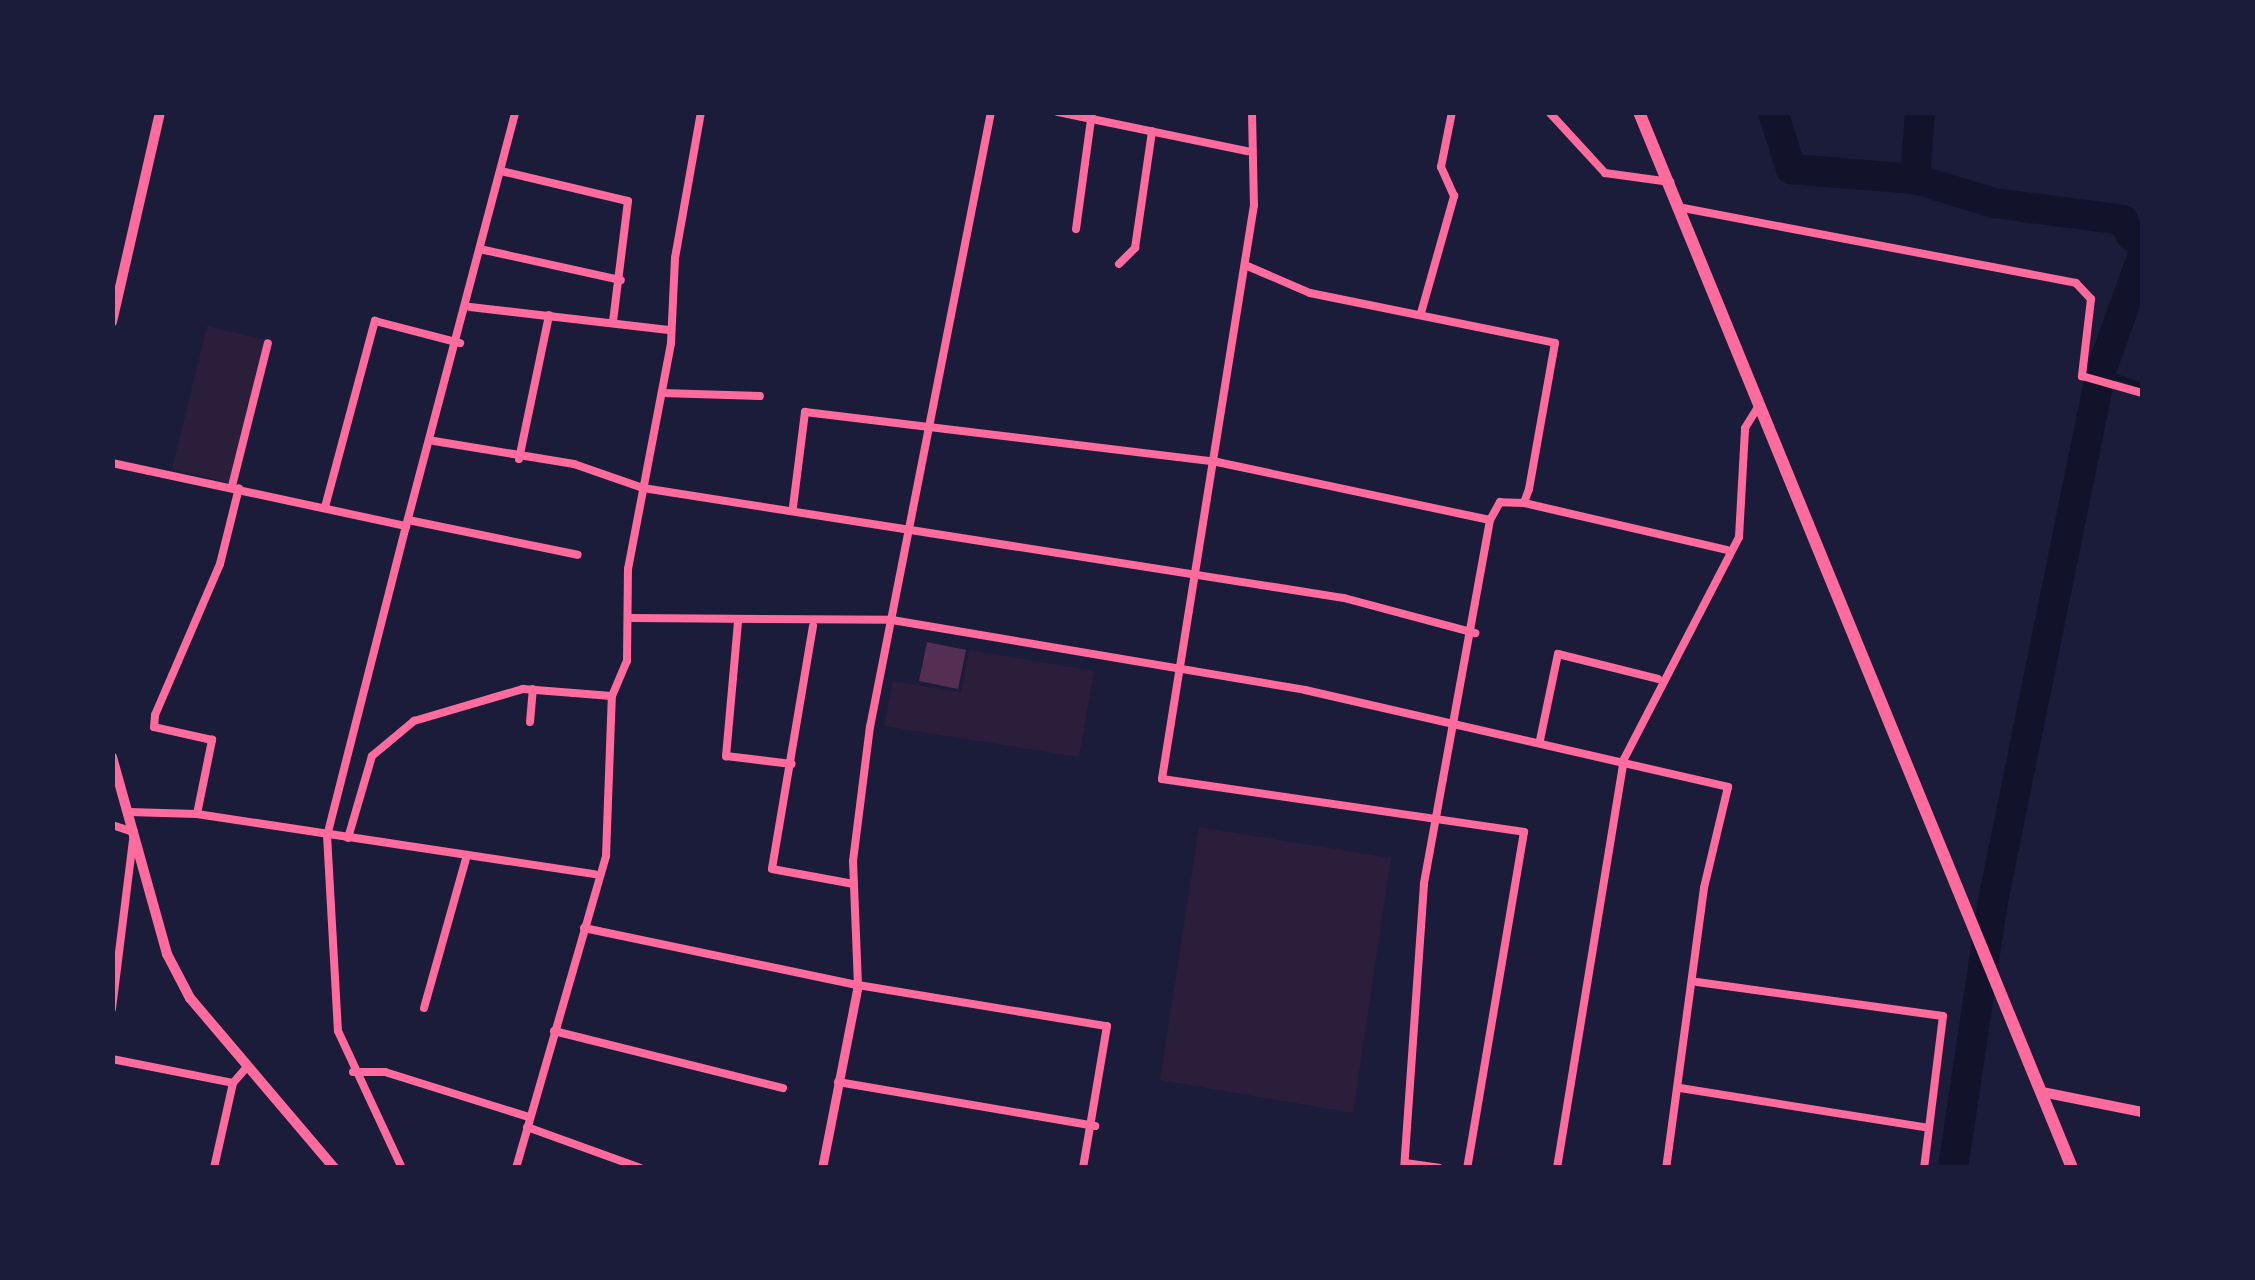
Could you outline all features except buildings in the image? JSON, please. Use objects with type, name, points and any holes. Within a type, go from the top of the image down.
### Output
[{"type":"highway","points":[[1639,112],[2072,1168]]},
{"type":"main road","points":[[112,322],[160,112]]},
{"type":"main road","points":[[112,757],[167,954],[248,1067],[334,1168]]},
{"type":"main road","points":[[2042,1092],[2142,1112]]},
{"type":"street","points":[[402,1168],[353,1072],[332,996],[327,835],[470,307],[505,172],[515,112]]},
{"type":"street","points":[[516,1168],[584,928],[612,805],[612,696],[631,618],[628,569],[662,392],[701,112]]},
{"type":"street","points":[[822,1168],[858,986],[854,884],[892,620],[934,424],[991,112]]},
{"type":"street","points":[[1058,112],[1247,151]]},
{"type":"street","points":[[1252,112],[1247,151],[1254,204],[1218,394],[1217,462],[1162,779],[1440,815],[1524,832],[1466,1168]]},
{"type":"street","points":[[1420,313],[1454,196],[1442,167],[1452,112]]},
{"type":"street","points":[[1548,112],[1605,173],[1670,182]]},
{"type":"street","points":[[1076,230],[1092,116]]},
{"type":"street","points":[[1119,264],[1135,248],[1152,131]]},
{"type":"street","points":[[505,172],[628,201],[621,280],[612,322]]},
{"type":"street","points":[[1678,207],[2076,283],[2092,298],[2089,381],[2142,394]]},
{"type":"street","points":[[484,250],[621,280]]},
{"type":"street","points":[[1245,264],[1310,293],[1555,343],[1524,503]]},
{"type":"street","points":[[470,307],[669,330]]},
{"type":"street","points":[[519,459],[549,315]]},
{"type":"street","points":[[324,507],[375,322],[460,343]]},
{"type":"street","points":[[197,814],[212,740],[154,727],[154,715],[220,564],[268,343]]},
{"type":"street","points":[[662,392],[760,396]]},
{"type":"street","points":[[1557,1168],[1624,758],[1658,678],[1727,550],[1739,536],[1745,428],[1759,406]]},
{"type":"street","points":[[794,507],[805,412],[934,424],[1217,462],[1490,520]]},
{"type":"street","points":[[434,441],[519,459],[574,464],[643,488],[913,524],[1196,573],[1474,633]]},
{"type":"street","points":[[112,463],[578,555]]},
{"type":"street","points":[[1439,1168],[1404,1165],[1424,884],[1474,633],[1490,520],[1500,502],[1524,503],[1727,550]]},
{"type":"street","points":[[631,618],[813,626],[892,620],[1457,721],[1624,758],[1728,787],[1704,888],[1697,982],[1666,1168]]},
{"type":"street","points":[[738,622],[726,756],[792,764]]},
{"type":"street","points":[[813,626],[772,869],[854,884]]},
{"type":"street","points":[[1540,740],[1558,654],[1658,678]]},
{"type":"street","points":[[348,838],[364,770],[386,739],[444,710],[532,689],[612,696]]},
{"type":"street","points":[[530,722],[532,689]]},
{"type":"street","points":[[129,812],[197,814],[596,874]]},
{"type":"street","points":[[112,825],[134,832],[116,946],[112,1009]]},
{"type":"street","points":[[424,1008],[467,855]]},
{"type":"street","points":[[584,928],[858,986],[1107,1026],[1095,1126],[1083,1168]]},
{"type":"street","points":[[1697,982],[1943,1016],[1924,1168]]},
{"type":"street","points":[[554,1031],[782,1088]]},
{"type":"street","points":[[112,1058],[233,1083]]},
{"type":"street","points":[[214,1168],[233,1083],[248,1067]]},
{"type":"street","points":[[353,1072],[385,1072],[530,1116]]},
{"type":"street","points":[[838,1082],[1095,1126]]},
{"type":"street","points":[[1680,1088],[1929,1128]]},
{"type":"street","points":[[526,1127],[640,1168]]},
{"type":"shaded area","points":[[207,326],[265,340],[230,483],[172,469]]},
{"type":"shaded area","points":[[969,650],[1094,671],[1079,757],[884,726],[893,681],[961,693]]},
{"type":"shaded area","points":[[1199,827],[1391,858],[1353,1113],[1160,1080]]},
{"type":"waterway","points":[[1773,112],[1791,169],[1915,179],[1994,203],[2123,220],[2131,236]]},
{"type":"waterway","points":[[1915,179],[1920,112]]},
{"type":"waterway","points":[[1953,1168],[1992,906],[2101,371],[2142,257]]},
{"type":"waterway","points":[[2101,371],[2142,385]]}]
